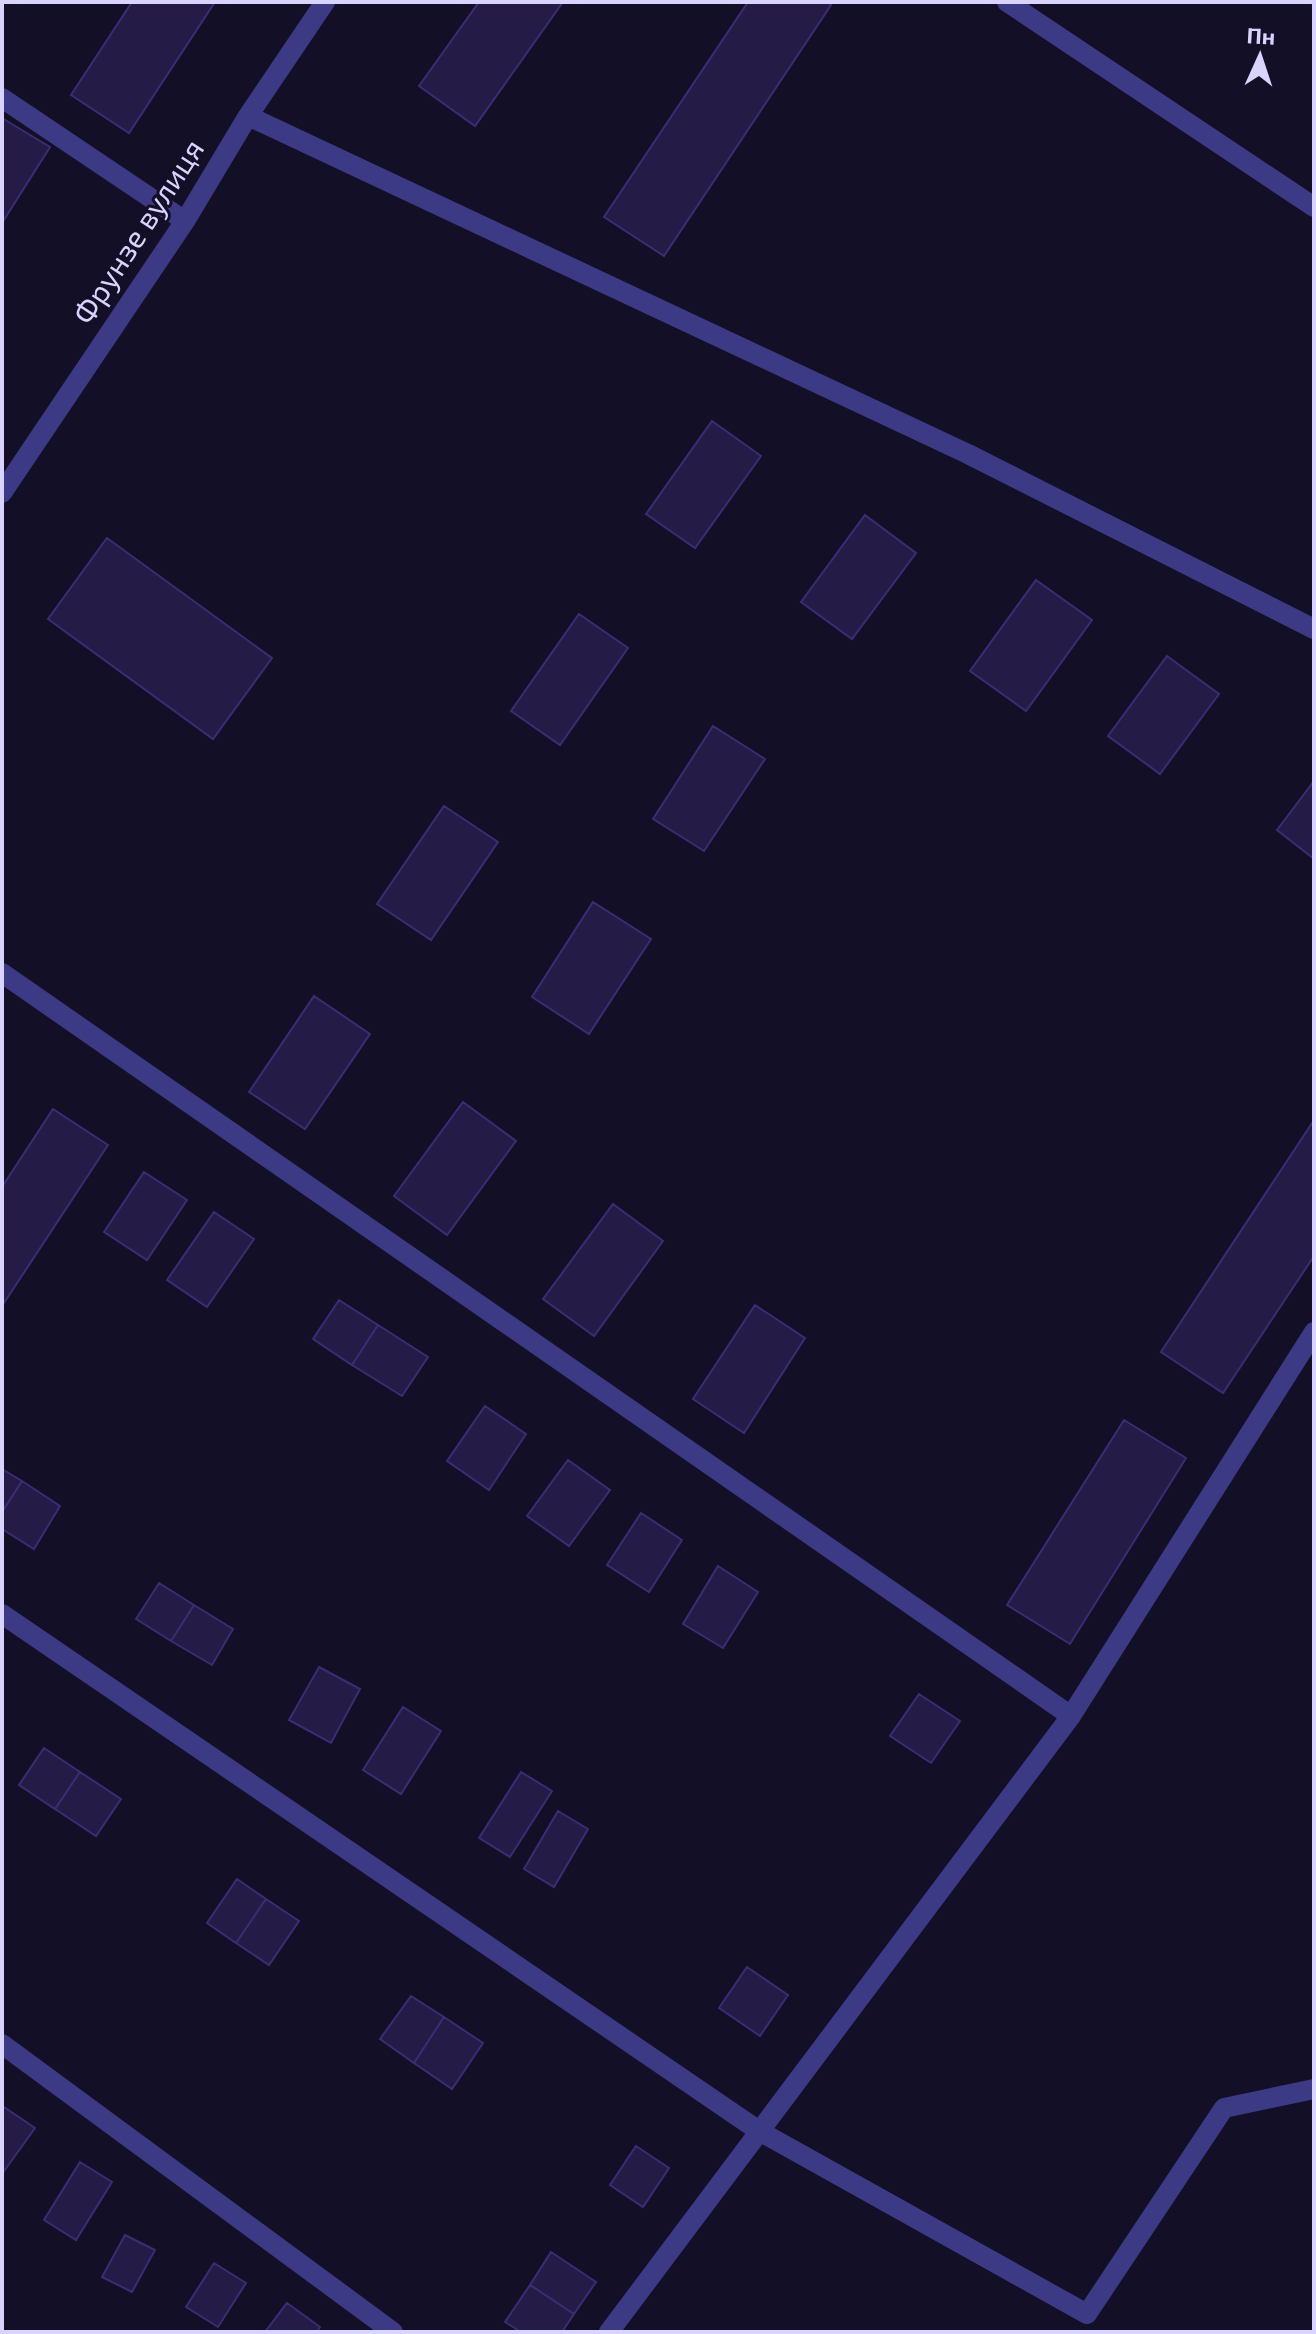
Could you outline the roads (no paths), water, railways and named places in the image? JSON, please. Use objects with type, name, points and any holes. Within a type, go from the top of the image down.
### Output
[{"type":"street","name":"Фрунзе вулиця","points":[[2,493],[185,221],[248,116],[325,2]]},
{"type":"street","points":[[1007,2],[1314,207]]},
{"type":"street","points":[[2,98],[185,221]]},
{"type":"street","points":[[248,116],[968,454],[1314,629]]},
{"type":"street","points":[[2,973],[1071,1716]]},
{"type":"street","points":[[609,2332],[1071,1716],[1314,1332]]},
{"type":"street","points":[[2,1614],[759,2131],[1086,2323],[1224,2108],[1314,2089]]},
{"type":"street","points":[[2,2044],[393,2332]]}]
